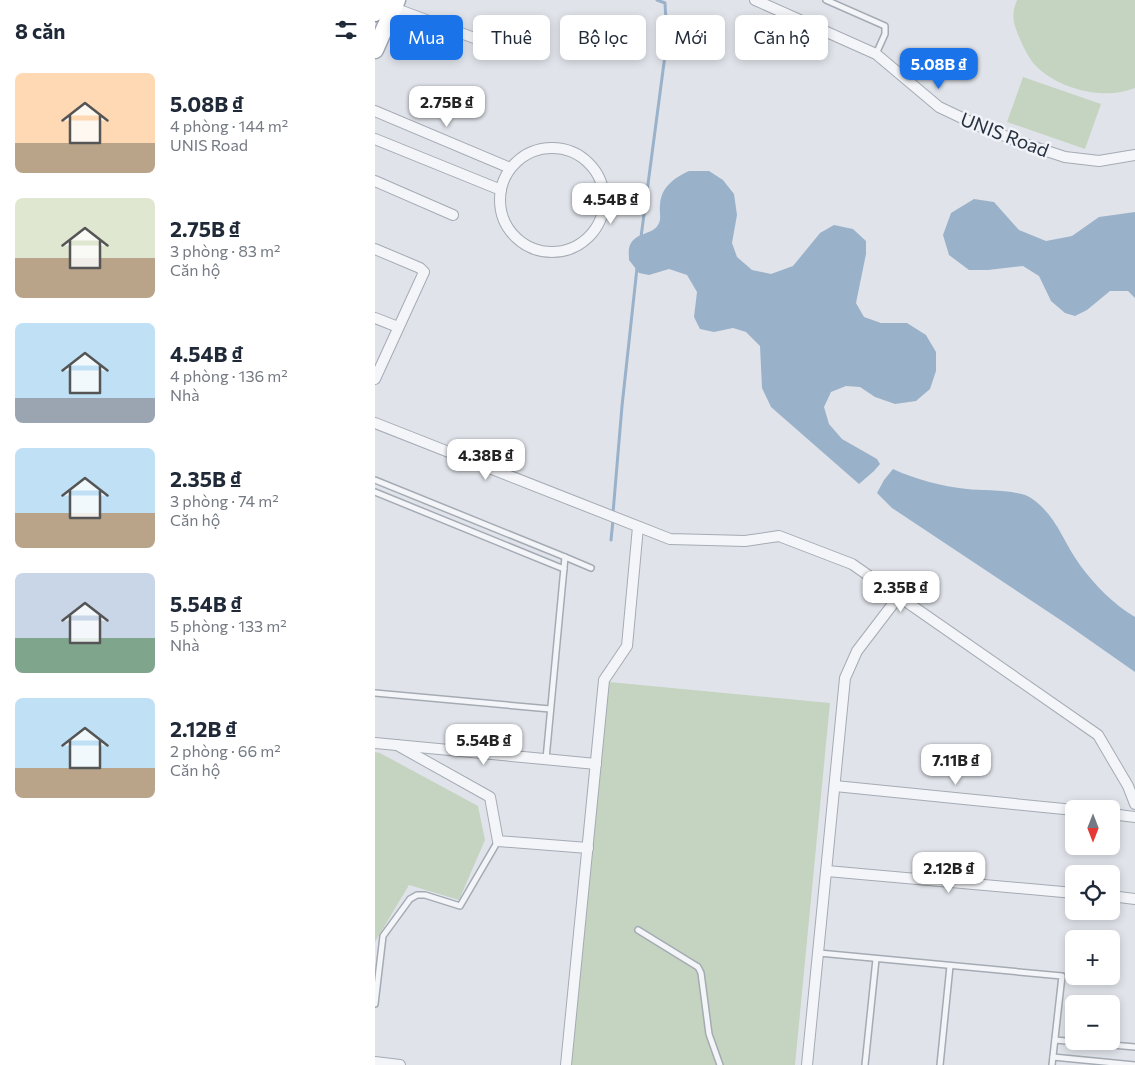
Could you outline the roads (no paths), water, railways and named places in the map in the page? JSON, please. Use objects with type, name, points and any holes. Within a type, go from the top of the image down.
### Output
[{"type":"main road","points":[[375,13],[390,2]]},
{"type":"main road","points":[[375,50],[390,2]]},
{"type":"street","name":"UNIS Road","points":[[761,1],[876,54],[939,107],[979,126],[1065,157],[1099,161],[1135,155]]},
{"type":"street","points":[[390,2],[473,37]]},
{"type":"street","points":[[375,111],[510,168]]},
{"type":"street","points":[[375,139],[501,190]]},
{"type":"street","points":[[557,148],[573,152],[587,161],[592,167],[603,189],[604,206],[599,223],[589,237],[574,248],[556,252],[538,251],[522,243],[509,231],[501,215],[499,197],[501,190],[503,180],[510,168],[525,155],[540,149],[557,148]]},
{"type":"street","points":[[375,181],[453,214]]},
{"type":"street","points":[[375,250],[420,268],[423,272],[375,379]]},
{"type":"street","points":[[375,318],[398,328]]},
{"type":"street","points":[[375,423],[670,539],[745,540],[779,536],[853,564],[1098,735],[1131,787],[1135,804]]},
{"type":"street","points":[[566,1065],[604,680],[627,646],[638,527]]},
{"type":"street","points":[[807,1065],[845,678],[857,651],[899,596]]},
{"type":"street","points":[[375,743],[596,764]]},
{"type":"street","points":[[397,745],[490,797],[498,841],[588,848]]},
{"type":"street","points":[[835,786],[1065,809]]},
{"type":"street","points":[[1120,815],[1135,817]]},
{"type":"street","points":[[827,871],[1065,892]]},
{"type":"street","points":[[1120,897],[1135,898]]},
{"type":"street","points":[[375,1062],[400,1065]]},
{"type":"lane","points":[[826,0],[885,26],[885,34],[876,54]]},
{"type":"lane","points":[[375,480],[591,568]]},
{"type":"lane","points":[[375,492],[564,569]]},
{"type":"lane","points":[[468,530],[473,520]]},
{"type":"lane","points":[[546,760],[565,557]]},
{"type":"lane","points":[[375,692],[550,709]]},
{"type":"lane","points":[[375,1004],[383,936],[410,899],[417,895],[425,895],[460,906],[498,841]]},
{"type":"lane","points":[[638,930],[698,967],[701,973],[709,1034],[720,1065]]},
{"type":"lane","points":[[819,953],[1062,976],[1052,1065]]},
{"type":"lane","points":[[865,1065],[876,959]]},
{"type":"lane","points":[[940,1065],[950,966]]},
{"type":"lane","points":[[1055,1040],[1135,1047]]},
{"type":"lane","points":[[1053,1057],[1135,1065]]},
{"type":"water","points":[[689,171],[709,171],[723,180],[734,194],[737,215],[732,243],[737,257],[752,270],[771,274],[793,266],[820,233],[834,225],[853,229],[866,241],[866,254],[856,303],[864,317],[881,323],[907,323],[926,335],[936,352],[936,371],[930,389],[916,401],[895,404],[875,397],[860,387],[846,386],[831,392],[824,407],[829,424],[842,439],[877,459],[880,464],[859,484],[771,407],[762,388],[760,346],[746,332],[733,328],[714,332],[700,329],[694,317],[697,292],[687,275],[669,269],[649,275],[639,273],[629,260],[629,248],[633,241],[652,231],[659,223],[661,199],[666,188],[673,180]]},
{"type":"water","points":[[974,199],[994,202],[1019,230],[1046,241],[1072,236],[1099,217],[1135,212],[1135,298],[1128,291],[1110,291],[1087,310],[1075,316],[1065,313],[1051,301],[1039,276],[1023,266],[969,270],[949,255],[943,235],[951,213]]},
{"type":"water","points":[[893,469],[929,482],[948,486],[1018,493],[1031,498],[1040,505],[1053,521],[1080,565],[1105,594],[1135,617],[1135,672],[892,508],[877,493]]},
{"type":"waterway","points":[[641,237],[667,40],[665,3],[657,0]]},
{"type":"waterway","points":[[613,513],[637,268]]},
{"type":"waterway","points":[[611,540],[613,520]]}]
